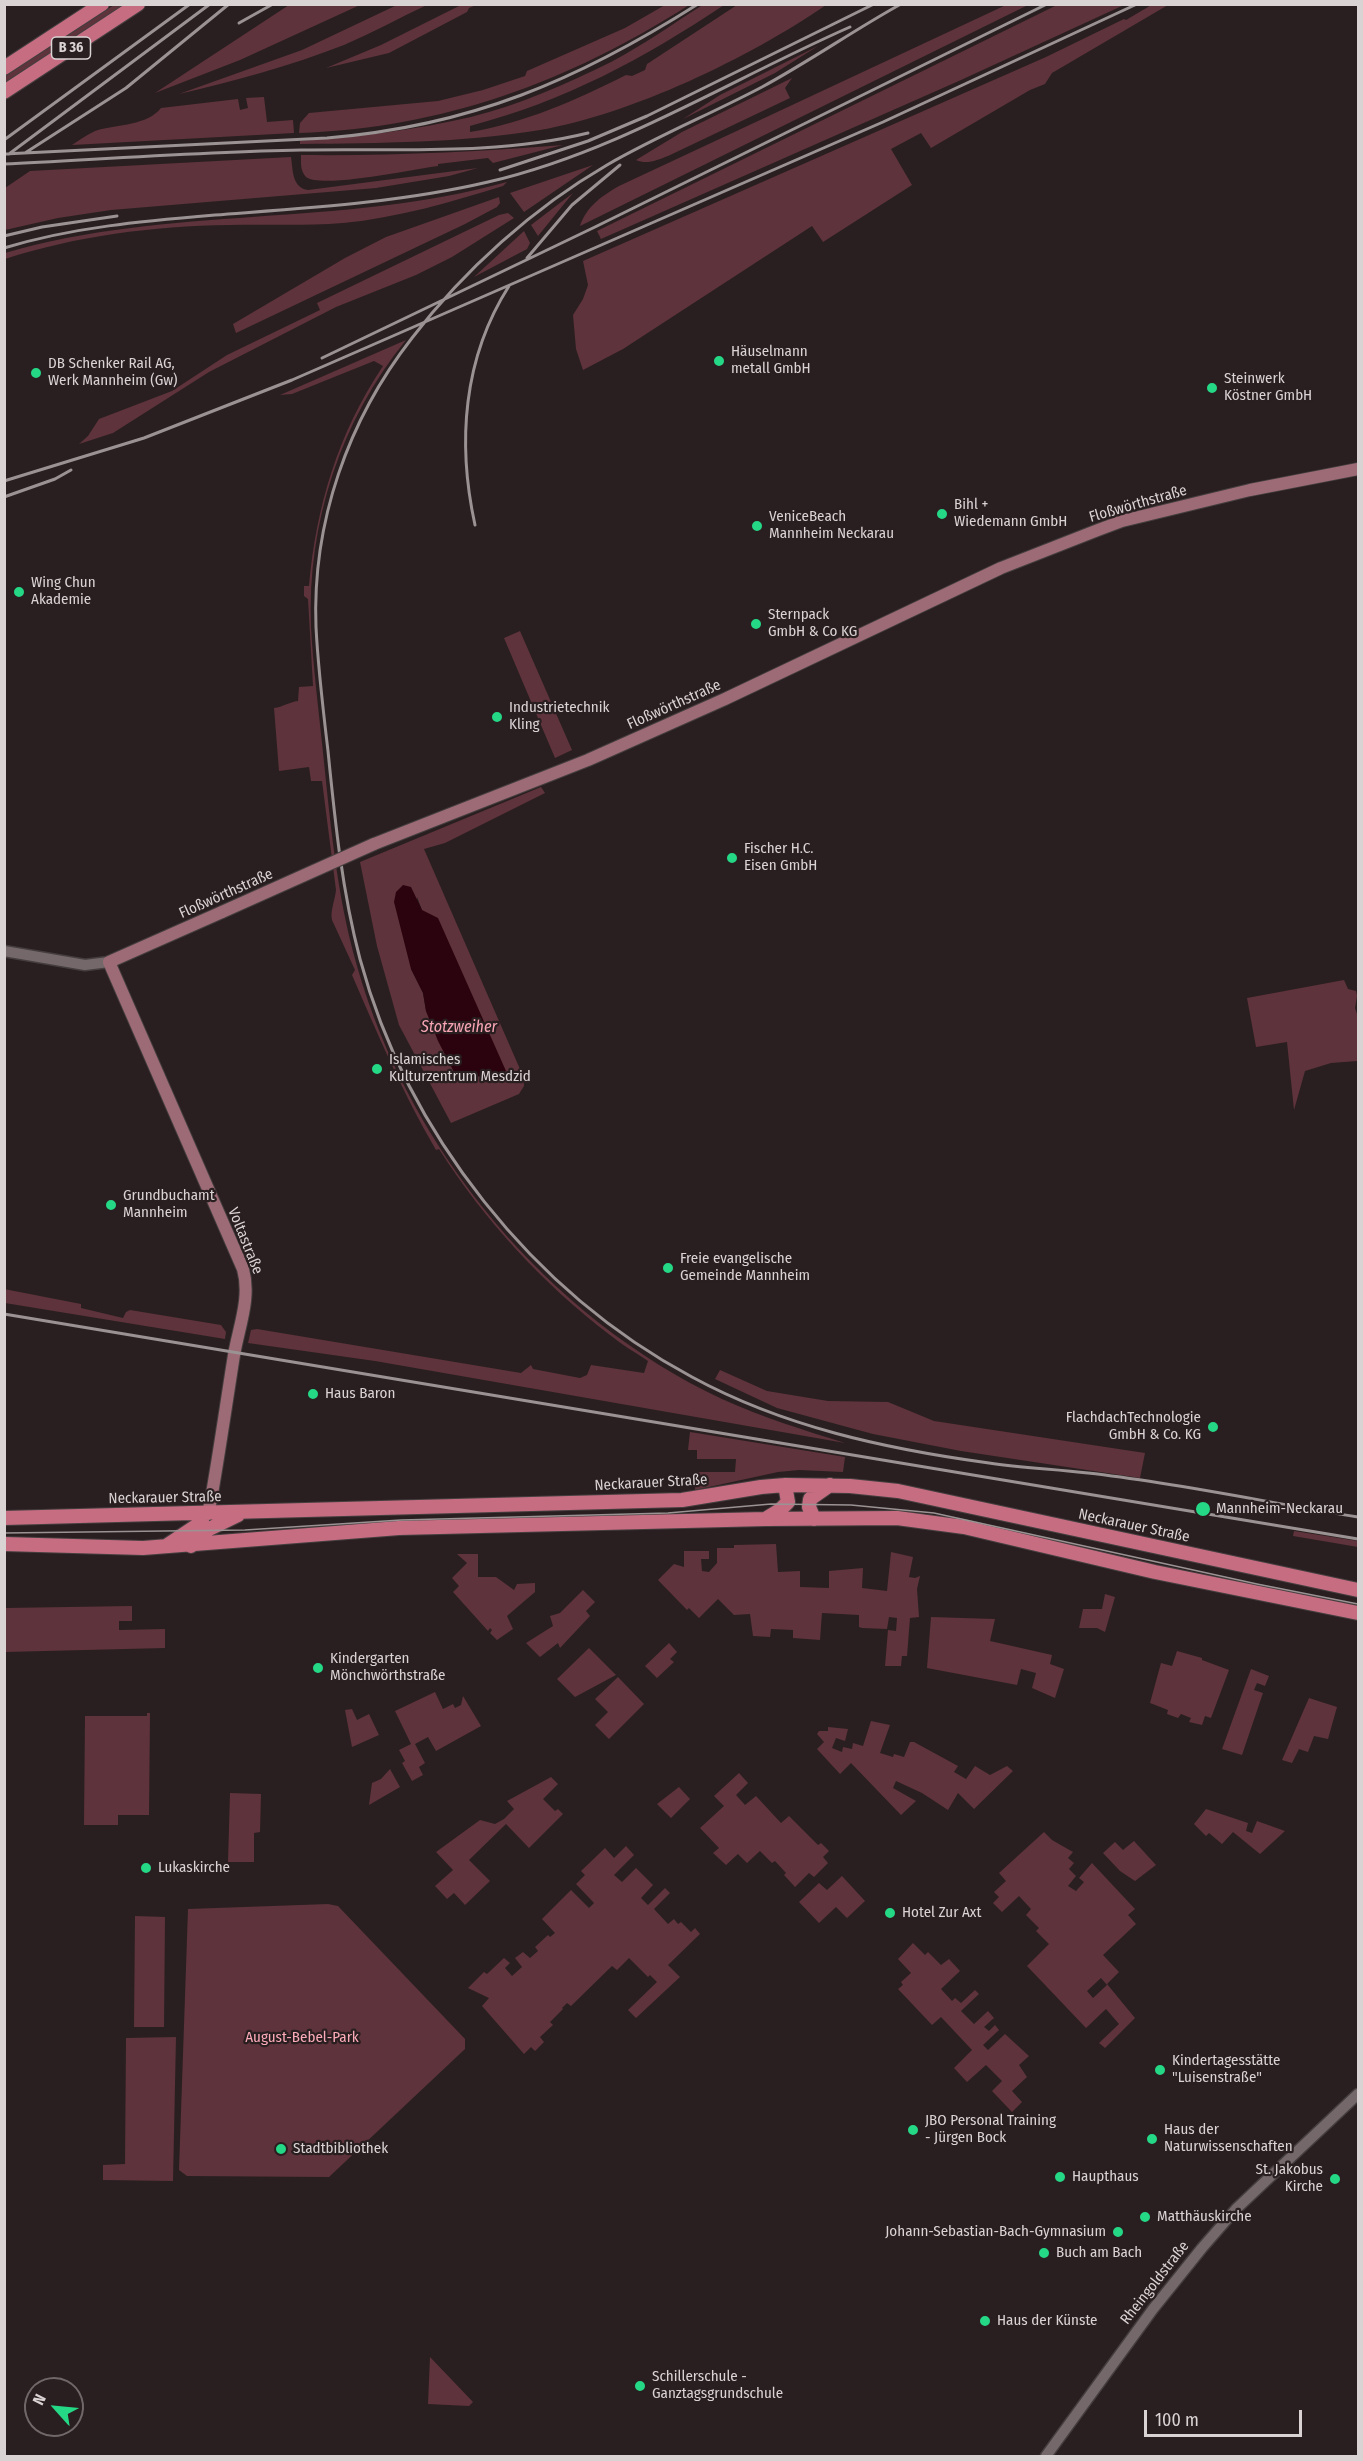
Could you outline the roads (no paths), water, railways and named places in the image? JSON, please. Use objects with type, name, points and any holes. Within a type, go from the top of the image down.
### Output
[{"type":"main road","name":"B 36","points":[[4,68],[102,4]]},
{"type":"main road","name":"B 36","points":[[4,92],[138,4]]},
{"type":"main road","name":"Floßwörthstraße","points":[[109,962],[374,844],[588,760],[736,694],[1001,568],[1122,521],[1250,490],[1359,469]]},
{"type":"main road","name":"Voltastraße","points":[[109,962],[243,1269],[247,1283],[246,1301],[238,1331],[207,1514]]},
{"type":"main road","points":[[765,1519],[788,1502],[784,1485]]},
{"type":"main road","name":"Neckarauer Straße","points":[[4,1518],[682,1500],[712,1497],[761,1487],[830,1485],[912,1493],[1169,1551],[1359,1590]]},
{"type":"main road","points":[[814,1518],[809,1507],[810,1499],[830,1485]]},
{"type":"main road","points":[[191,1546],[197,1537],[210,1528],[240,1513]]},
{"type":"main road","points":[[164,1547],[196,1528],[204,1521],[207,1514]]},
{"type":"main road","points":[[207,1514],[210,1528],[222,1544]]},
{"type":"main road","points":[[4,1544],[112,1548],[164,1547],[399,1528],[879,1517],[939,1523],[1155,1572],[1359,1613]]},
{"type":"main road","points":[[191,1546],[196,1528]]},
{"type":"street","name":"Floßwörthstraße","points":[[4,951],[85,965],[109,962]]},
{"type":"street","name":"Rheingoldstraße","points":[[1046,2457],[1134,2334],[1202,2248],[1236,2209],[1359,2094]]},
{"type":"street","name":"Rheingoldstraße","points":[[1333,2120],[1359,2105]]},
{"type":"water","name":"Stotzweiher","points":[[403,885],[411,887],[422,910],[438,918],[506,1071],[495,1078],[476,1076],[462,1079],[454,1072],[438,1041],[426,1011],[423,993],[411,969],[394,902],[396,892]]},
{"type":"tram line","points":[[4,1533],[245,1530],[401,1520],[668,1513],[771,1504],[851,1505],[934,1513],[1358,1604]]},
{"type":"railway","points":[[4,140],[190,4]]},
{"type":"railway","points":[[9,154],[210,4]]},
{"type":"railway","points":[[25,153],[126,88],[229,4]]},
{"type":"railway","points":[[239,23],[273,4]]},
{"type":"railway","points":[[4,154],[327,138],[429,123],[522,95],[566,77],[654,31],[698,4]]},
{"type":"railway","points":[[500,170],[588,141],[647,116],[874,4]]},
{"type":"railway","points":[[901,4],[762,87],[607,165],[526,221],[477,265],[432,313],[389,370],[369,403],[338,474],[320,549],[316,588],[318,658],[336,830],[348,908],[360,959],[381,1023],[409,1086],[444,1145],[484,1201],[529,1253],[580,1300],[634,1342],[692,1377],[763,1410],[836,1434],[912,1451],[989,1463],[1156,1482],[1358,1517]]},
{"type":"railway","points":[[322,358],[595,227],[1047,4]]},
{"type":"railway","points":[[4,481],[144,438],[292,380],[883,122],[1137,4]]},
{"type":"railway","points":[[4,248],[56,235],[109,226],[386,200],[488,182],[536,169],[628,134],[850,27]]},
{"type":"railway","points":[[4,164],[264,151],[481,148],[553,140],[588,133]]},
{"type":"railway","points":[[527,258],[572,205],[620,165]]},
{"type":"railway","points":[[4,236],[42,227],[117,216]]},
{"type":"railway","points":[[475,525],[466,463],[468,402],[473,372],[482,342],[509,286]]},
{"type":"railway","points":[[4,497],[55,479],[71,470]]},
{"type":"railway","points":[[4,1314],[1358,1539]]},
{"type":"place","name":"Häuselmann metall GmbH","points":[[719,361]]},
{"type":"place","name":"DB Schenker Rail AG, Werk Mannheim (Gw)","points":[[36,373]]},
{"type":"place","name":"Steinwerk Köstner GmbH","points":[[1212,388]]},
{"type":"place","name":"Bihl + Wiedemann GmbH","points":[[942,514]]},
{"type":"place","name":"VeniceBeach Mannheim Neckarau","points":[[757,526]]},
{"type":"place","name":"Wing Chun Akademie","points":[[19,592]]},
{"type":"place","name":"Sternpack GmbH & Co KG","points":[[756,624]]},
{"type":"place","name":"Industrietechnik Kling","points":[[497,717]]},
{"type":"place","name":"Fischer H.C. Eisen GmbH","points":[[732,858]]},
{"type":"place","name":"Islamisches Kulturzentrum Mesdzid","points":[[377,1069]]},
{"type":"place","name":"Grundbuchamt Mannheim","points":[[111,1205]]},
{"type":"place","name":"Freie evangelische Gemeinde Mannheim","points":[[668,1268]]},
{"type":"place","name":"Haus Baron","points":[[313,1394]]},
{"type":"place","name":"FlachdachTechnologie GmbH & Co. KG","points":[[1213,1427]]},
{"type":"place","name":"Mannheim-Neckarau","points":[[1203,1509]]},
{"type":"place","name":"Kindergarten Mönchwörthstraße","points":[[318,1668]]},
{"type":"place","name":"Lukaskirche","points":[[146,1868]]},
{"type":"place","name":"Hotel Zur Axt","points":[[890,1913]]},
{"type":"place","name":"Kindertagesstätte \"Luisenstraße\"","points":[[1160,2070]]},
{"type":"place","name":"JBO Personal Training - Jürgen Bock","points":[[913,2130]]},
{"type":"place","name":"Haus der Naturwissenschaften","points":[[1152,2139]]},
{"type":"place","name":"Stadtbibliothek","points":[[281,2149]]},
{"type":"place","name":"Haupthaus","points":[[1060,2177]]},
{"type":"place","name":"St. Jakobus Kirche","points":[[1335,2179]]},
{"type":"place","name":"Matthäuskirche","points":[[1145,2217]]},
{"type":"place","name":"Johann-Sebastian-Bach-Gymnasium","points":[[1118,2232]]},
{"type":"place","name":"Buch am Bach","points":[[1044,2253]]},
{"type":"place","name":"Haus der Künste","points":[[985,2321]]},
{"type":"place","name":"Schillerschule - Ganztagsgrundschule","points":[[640,2386]]},
{"type":"park label","name":"August-Bebel-Park","points":[[302,2038]]}]
